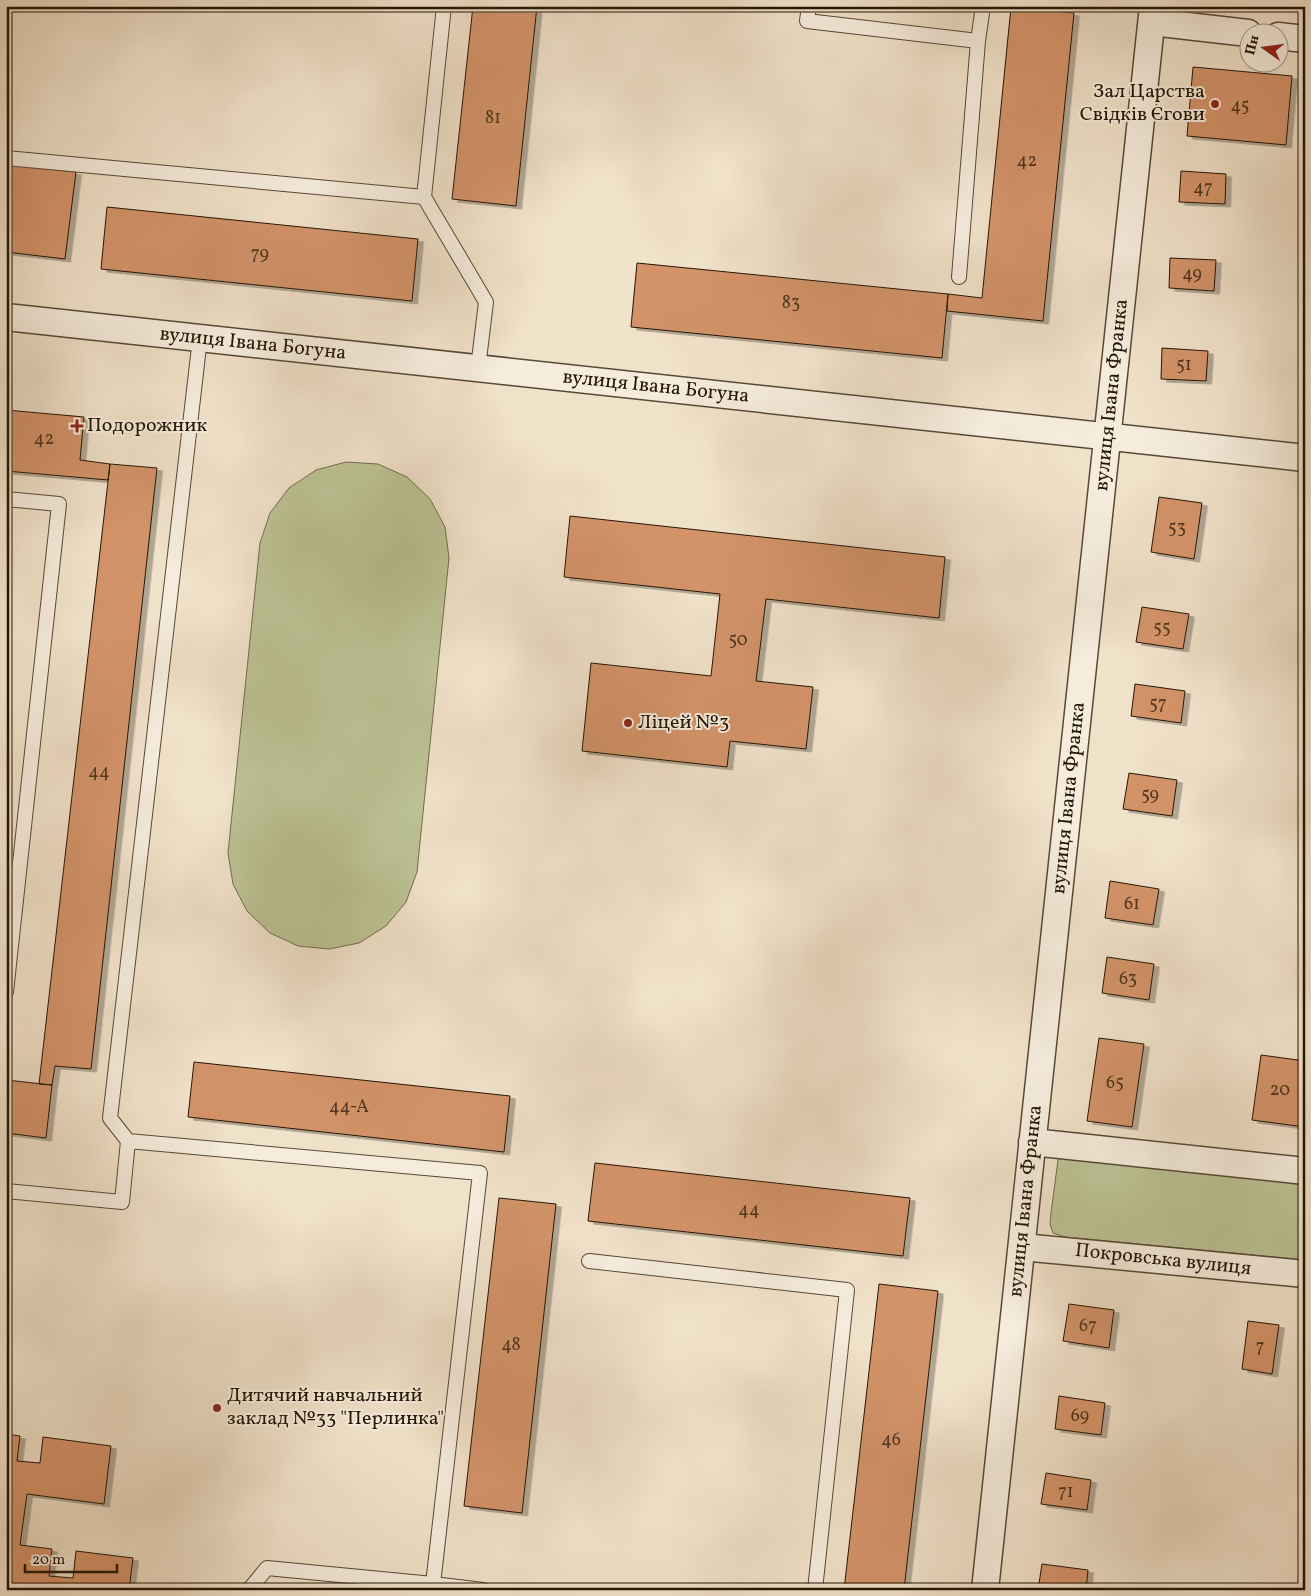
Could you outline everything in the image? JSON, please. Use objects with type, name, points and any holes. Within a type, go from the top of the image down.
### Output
[{"type":"street","points":[[1152,14],[1238,31]]},
{"type":"street","name":"вулиця Івана Франка","points":[[985,1590],[1152,14]]},
{"type":"street","points":[[1288,37],[1305,39]]},
{"type":"street","name":"вулиця Івана Богуна","points":[[6,317],[1305,458]]},
{"type":"street","points":[[1032,1142],[1305,1171]]},
{"type":"street","name":"Покровська вулиця","points":[[1022,1247],[1305,1274]]},
{"type":"lane","points":[[444,6],[424,197],[486,302],[478,368]]},
{"type":"lane","points":[[809,6],[807,21],[978,41]]},
{"type":"lane","points":[[959,277],[978,41],[983,6]]},
{"type":"lane","points":[[6,158],[424,197]]},
{"type":"lane","points":[[6,1191],[122,1202],[128,1141],[110,1118],[200,338]]},
{"type":"lane","points":[[6,499],[59,504],[6,992]]},
{"type":"lane","points":[[128,1141],[480,1173],[433,1584]]},
{"type":"lane","points":[[589,1261],[847,1290],[814,1590]]},
{"type":"lane","points":[[249,1590],[267,1568],[483,1590]]},
{"type":"green space","points":[[346,462],[378,464],[407,477],[430,499],[445,527],[449,558],[417,872],[406,902],[386,926],[359,943],[329,949],[298,946],[270,933],[247,911],[233,884],[228,853],[260,543],[270,513],[289,488],[316,470]]},
{"type":"green space","points":[[1060,1145],[1305,1168],[1305,1260],[1065,1237],[1053,1233],[1050,1224]]},
{"type":"building","points":[[473,6],[537,6],[516,206],[452,199]]},
{"type":"building","points":[[1011,7],[1074,13],[1043,321],[947,311],[948,294],[982,298]]},
{"type":"building","points":[[1193,67],[1292,76],[1286,145],[1187,136]]},
{"type":"building","points":[[6,164],[76,172],[65,259],[6,252]]},
{"type":"building","points":[[1181,171],[1226,174],[1225,204],[1179,202]]},
{"type":"building","points":[[107,207],[418,239],[412,301],[101,269]]},
{"type":"building","points":[[1170,258],[1216,260],[1214,291],[1169,288]]},
{"type":"building","points":[[637,263],[948,294],[942,358],[631,327]]},
{"type":"building","points":[[1162,348],[1208,351],[1206,381],[1161,379]]},
{"type":"building","points":[[6,410],[84,417],[80,460],[110,464],[108,480],[6,471]]},
{"type":"building","points":[[110,464],[157,468],[91,1069],[55,1066],[52,1085],[39,1084]]},
{"type":"building","points":[[1159,497],[1202,503],[1194,559],[1151,552]]},
{"type":"building","points":[[570,516],[945,557],[939,618],[766,599],[756,681],[813,687],[806,749],[730,741],[727,767],[582,751],[591,663],[711,676],[720,594],[564,577]]},
{"type":"building","points":[[1142,607],[1189,614],[1183,649],[1136,642]]},
{"type":"building","points":[[1135,684],[1185,691],[1181,723],[1131,716]]},
{"type":"building","points":[[1129,773],[1177,780],[1172,816],[1123,809]]},
{"type":"building","points":[[1110,881],[1159,889],[1153,925],[1105,918]]},
{"type":"building","points":[[1107,957],[1154,964],[1149,1000],[1102,993]]},
{"type":"building","points":[[1099,1038],[1144,1044],[1132,1127],[1087,1121]]},
{"type":"building","points":[[1261,1055],[1305,1061],[1305,1127],[1252,1120]]},
{"type":"building","points":[[194,1062],[510,1096],[504,1152],[188,1117]]},
{"type":"building","points":[[6,1080],[52,1085],[46,1138],[6,1133]]},
{"type":"building","points":[[595,1163],[910,1198],[903,1256],[588,1221]]},
{"type":"building","points":[[499,1198],[556,1204],[522,1513],[464,1506]]},
{"type":"building","points":[[879,1284],[938,1291],[904,1590],[844,1590]]},
{"type":"building","points":[[1069,1304],[1114,1310],[1109,1348],[1063,1341]]},
{"type":"building","points":[[1248,1321],[1279,1325],[1272,1374],[1242,1369]]},
{"type":"building","points":[[1059,1396],[1105,1403],[1101,1435],[1055,1429]]},
{"type":"building","points":[[6,1434],[20,1436],[17,1461],[40,1463],[43,1437],[111,1446],[104,1504],[27,1494],[20,1545],[52,1549],[49,1576],[73,1578],[76,1551],[133,1558],[129,1590],[6,1590]]},
{"type":"building","points":[[1046,1473],[1091,1480],[1087,1510],[1041,1504]]},
{"type":"building","points":[[1042,1564],[1088,1570],[1086,1590],[1038,1590]]},
{"type":"place","name":"Зал Царства Свідків Єгови","points":[[1215,104]]},
{"type":"place","name":"Подорожник","points":[[77,426]]},
{"type":"place","name":"Ліцей №3","points":[[628,723]]},
{"type":"place","name":"Дитячий навчальний заклад №33 \"Перлинка\"","points":[[217,1408]]}]
